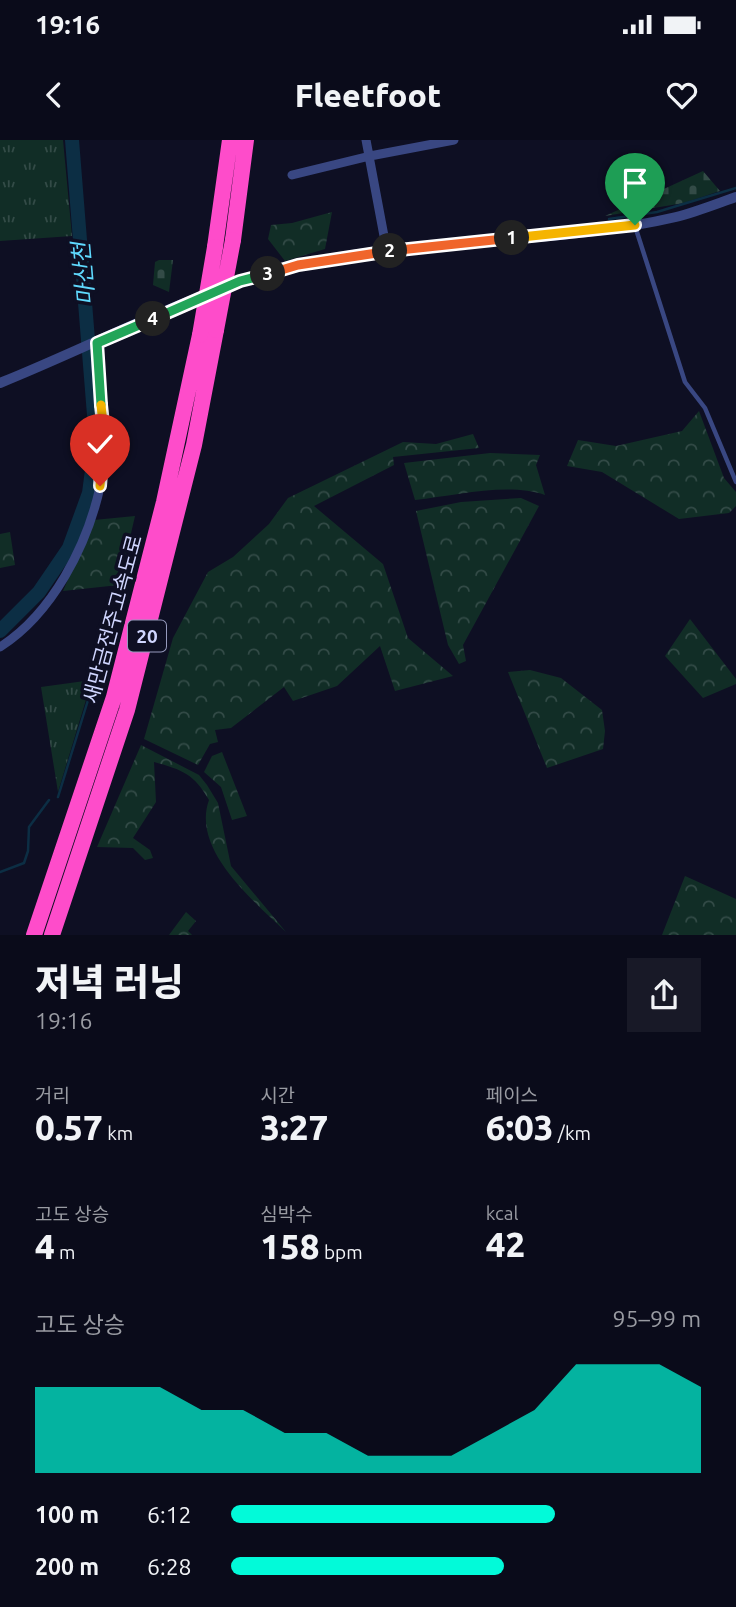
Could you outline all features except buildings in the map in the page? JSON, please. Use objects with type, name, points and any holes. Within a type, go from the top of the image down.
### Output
[{"type":"highway","name":"새만금전주고속도로","points":[[34,935],[114,697],[164,502],[200,335],[230,140]]},
{"type":"highway","name":"새만금전주고속도로","points":[[52,935],[131,697],[194,445],[233,240],[246,140]]},
{"type":"street","points":[[366,140],[387,252]]},
{"type":"street","points":[[292,175],[412,144],[454,140]]},
{"type":"street","points":[[0,383],[240,281],[298,265],[387,252],[635,225],[677,217],[736,197]]},
{"type":"street","points":[[0,647],[41,609],[65,576],[87,527],[100,486],[104,433],[95,344]]},
{"type":"lane","points":[[635,225],[684,382],[705,408],[736,482]]},
{"type":"green space","points":[[0,140],[63,140],[72,236],[0,241]]},
{"type":"green space","points":[[703,171],[720,191],[684,203],[605,216]]},
{"type":"green space","points":[[332,212],[325,249],[285,261],[268,239],[271,225],[292,223]]},
{"type":"green space","points":[[173,260],[169,292],[153,285],[155,262]]},
{"type":"green space","points":[[699,411],[724,478],[736,492],[736,506],[729,513],[679,519],[602,472],[567,466],[578,440],[616,446],[682,431]]},
{"type":"green space","points":[[473,434],[479,448],[393,457],[394,465],[314,506],[383,564],[408,638],[453,676],[395,691],[380,646],[337,686],[293,701],[284,687],[231,728],[215,730],[218,742],[210,744],[198,765],[144,739],[173,638],[208,572],[233,557],[269,524],[288,498],[403,442],[436,444]]},
{"type":"green space","points":[[490,453],[540,455],[536,465],[545,495],[530,491],[498,490],[415,500],[404,463]]},
{"type":"green space","points":[[521,498],[539,506],[463,645],[466,661],[459,664],[448,645],[416,511],[461,502]]},
{"type":"green space","points":[[135,516],[119,585],[63,591],[94,520]]},
{"type":"green space","points":[[10,532],[15,565],[0,568],[0,534]]},
{"type":"green space","points":[[690,619],[736,679],[736,684],[703,698],[665,656]]},
{"type":"green space","points":[[530,670],[561,678],[602,710],[605,731],[603,749],[547,768],[508,672]]},
{"type":"green space","points":[[92,680],[58,792],[41,687]]},
{"type":"green space","points":[[141,745],[199,775],[207,785],[218,803],[231,866],[286,932],[243,890],[217,856],[209,837],[206,819],[209,800],[187,774],[154,762],[156,802],[133,838],[150,850],[153,858],[145,860],[133,848],[97,847]]},
{"type":"green space","points":[[222,752],[247,816],[232,820],[221,787],[204,772],[212,756]]},
{"type":"green space","points":[[685,876],[736,899],[736,935],[662,935]]},
{"type":"green space","points":[[186,912],[196,921],[188,931],[192,935],[169,935]]},
{"type":"waterway","name":"마산천","points":[[0,631],[39,592],[69,548],[89,493],[96,440],[72,140]]},
{"type":"waterway","points":[[609,219],[657,212],[736,188]]},
{"type":"waterway","points":[[58,797],[102,655]]},
{"type":"waterway","points":[[0,872],[24,863],[28,851],[29,827],[49,800]]},
{"type":"route","points":[[100,486],[104,433],[97,343],[240,281],[298,265],[387,252],[635,225]]}]
